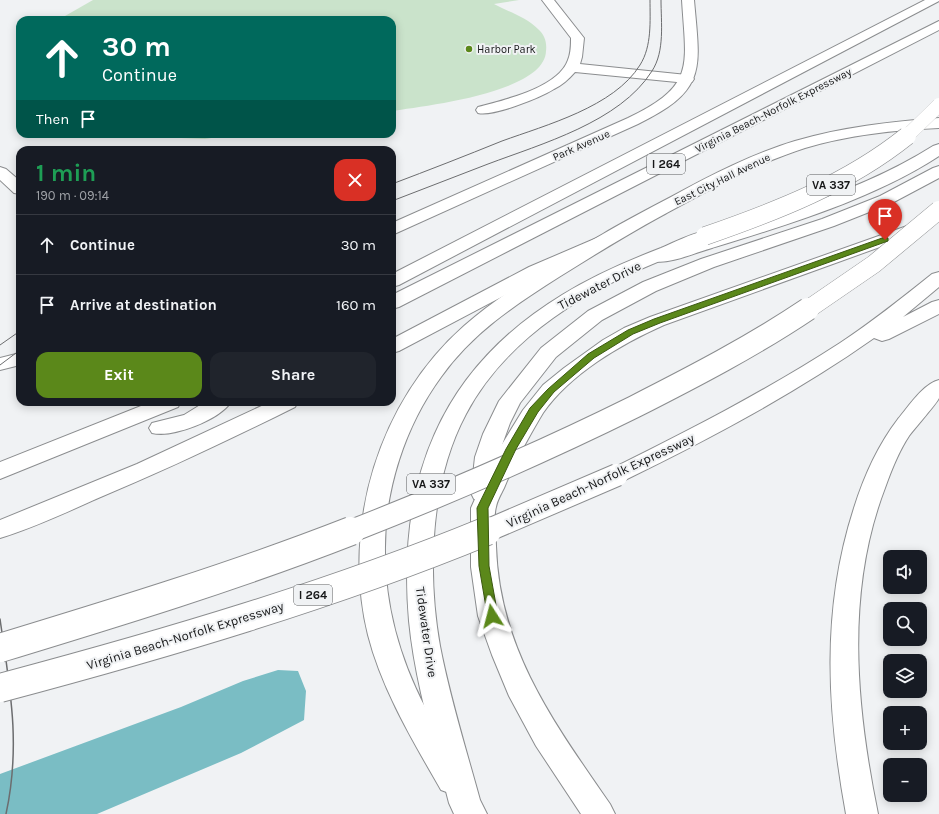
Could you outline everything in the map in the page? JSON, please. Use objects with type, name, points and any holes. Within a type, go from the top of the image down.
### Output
[{"type":"main road","points":[[483,110],[524,99],[545,90],[571,67],[574,60],[578,38],[548,0]]},
{"type":"main road","name":"Park Avenue","points":[[396,228],[645,116],[672,98],[687,79],[690,71],[688,0]]},
{"type":"main road","points":[[396,279],[934,0]]},
{"type":"main road","name":"Virginia Beach-Norfolk Expressway","points":[[396,301],[939,25]]},
{"type":"main road","points":[[571,67],[687,79]]},
{"type":"main road","name":"VA 337","points":[[709,239],[815,193],[860,170],[907,137],[939,105]]},
{"type":"main road","name":"East City Hall Avenue","points":[[606,239],[721,177],[779,152],[816,140],[857,131],[939,123]]},
{"type":"main road","name":"Tidewater Drive","points":[[468,809],[439,708],[430,665],[423,622],[420,578],[421,541],[433,474],[441,445],[454,415],[472,387],[490,364],[535,322],[563,302],[603,280],[647,261],[709,239],[842,198],[899,172],[939,149]]},
{"type":"main road","name":"Tidewater Drive","points":[[599,814],[547,737],[524,696],[506,655],[492,616],[484,566],[482,508],[484,468],[495,431],[514,396],[525,380],[540,363],[587,321],[611,307],[663,281],[867,207],[902,192],[939,171]]},
{"type":"main road","points":[[0,172],[16,186]]},
{"type":"main road","points":[[0,648],[168,596],[302,549],[427,500],[564,441],[686,380],[750,345],[809,308],[888,252],[939,210]]},
{"type":"main road","points":[[482,508],[505,459],[534,410],[551,390],[571,372],[610,344],[630,332],[657,321],[939,220]]},
{"type":"main road","points":[[396,345],[536,271],[606,239]]},
{"type":"main road","points":[[468,809],[417,722],[395,672],[382,637],[372,572],[372,544],[374,514],[382,477],[390,451],[408,412],[430,375],[458,343],[488,315],[507,301],[606,239]]},
{"type":"main road","name":"Virginia Beach-Norfolk Expressway","points":[[0,688],[70,670],[210,629],[347,584],[463,541],[570,496],[708,430],[815,368],[879,325],[939,278]]},
{"type":"main road","points":[[815,368],[939,306]]},
{"type":"main road","points":[[0,364],[16,359]]},
{"type":"main road","points":[[862,814],[848,731],[844,680],[844,632],[848,585],[855,544],[867,501],[893,444],[939,386]]},
{"type":"main road","points":[[117,424],[152,406]]},
{"type":"main road","points":[[0,471],[160,406]]},
{"type":"main road","points":[[160,428],[192,420],[214,406]]},
{"type":"main road","points":[[0,529],[152,466],[279,406]]},
{"type":"green space","name":"Harbor Park","points":[[93,0],[519,0],[494,4],[523,18],[538,29],[545,39],[546,51],[540,65],[526,77],[505,87],[454,101],[396,110],[396,16],[65,16]]},
{"type":"green space","points":[[181,138],[211,138],[205,139]]},
{"type":"water","points":[[278,670],[298,671],[306,691],[304,720],[241,753],[97,814],[0,814],[0,774],[181,707],[243,681]]},
{"type":"tram line","points":[[396,182],[578,113],[614,92],[628,80],[644,58],[650,33],[650,0]]},
{"type":"tram line","points":[[396,199],[555,139],[600,118],[620,104],[638,89],[652,71],[656,63],[661,46],[661,0]]},
{"type":"tram line","points":[[0,345],[16,334]]},
{"type":"tram line","points":[[0,365],[16,353]]},
{"type":"tram line","points":[[0,619],[10,693],[13,740],[13,764],[6,814]]},
{"type":"place","name":"Harbor Park","points":[[469,49]]},
{"type":"route","points":[[492,616],[484,566],[482,508],[505,459],[534,410],[551,390],[591,356],[630,332],[885,240]]}]
